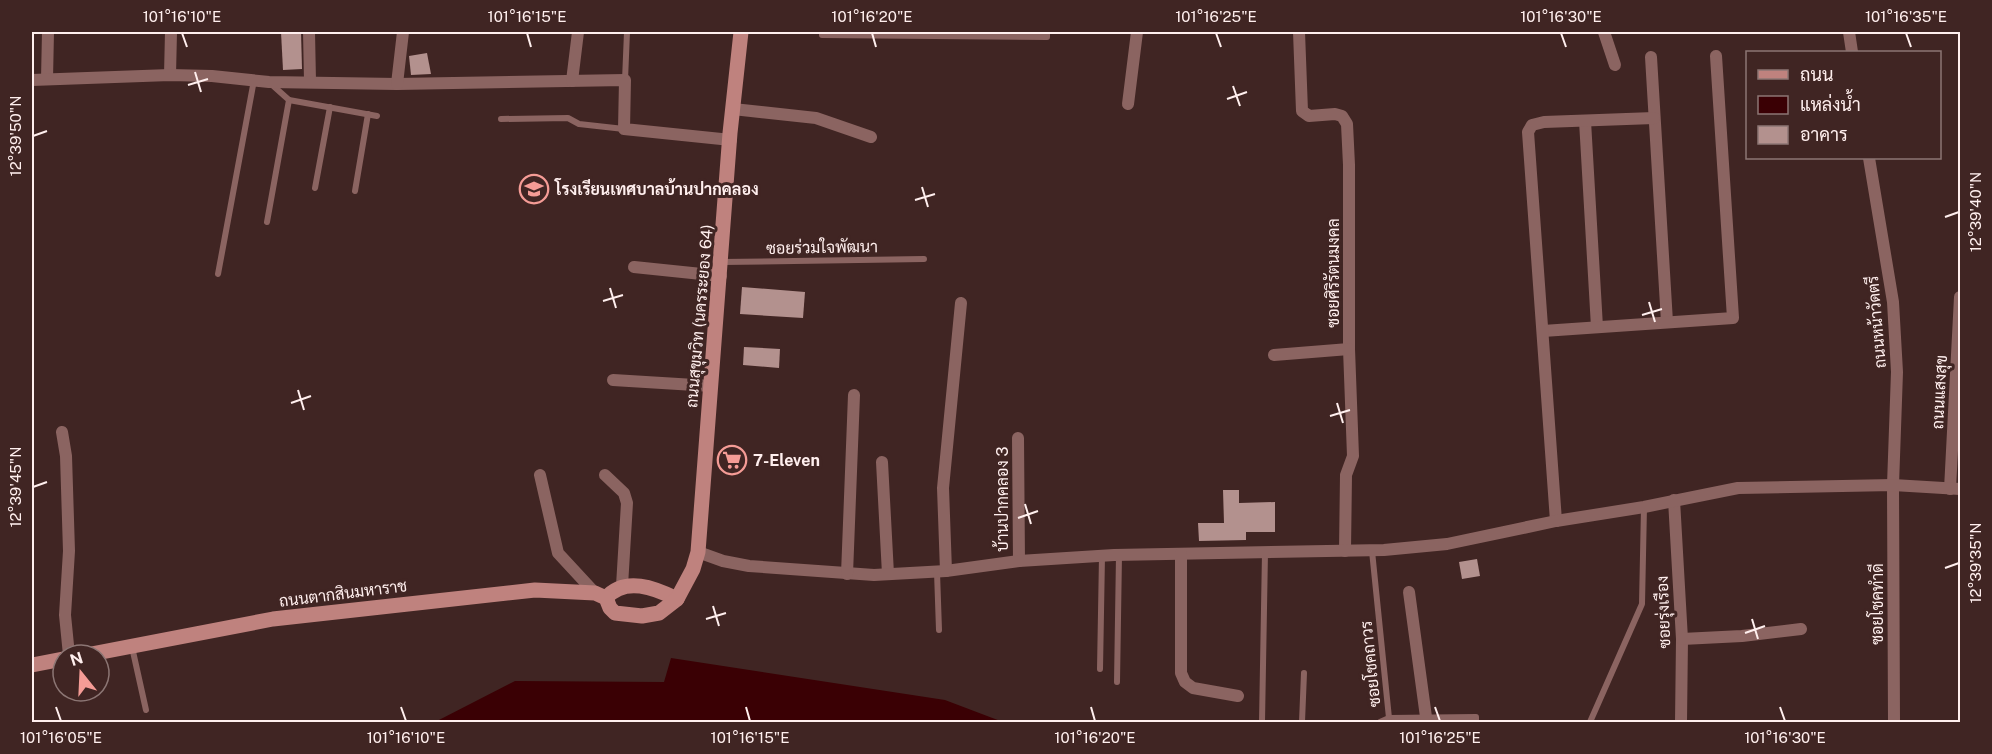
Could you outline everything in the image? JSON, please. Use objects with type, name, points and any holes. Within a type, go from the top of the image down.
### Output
[{"type":"street","points":[[47,79],[48,32]]},
{"type":"street","points":[[170,75],[171,32]]},
{"type":"street","points":[[309,32],[310,81]]},
{"type":"street","points":[[398,84],[403,32]]},
{"type":"street","points":[[572,81],[578,32]]},
{"type":"street","name":"ถนนสุขุมวิท (นครระยอง 64)","points":[[677,599],[693,569],[698,552],[741,32]]},
{"type":"street","points":[[1128,104],[1137,32]]},
{"type":"street","name":"ซอยศิริรัตนมงคล","points":[[1299,32],[1302,111],[1309,116],[1335,114],[1342,116],[1347,124],[1349,349],[1353,456],[1346,475],[1345,551]]},
{"type":"street","points":[[1604,32],[1615,65]]},
{"type":"street","points":[[1849,32],[1852,51]]},
{"type":"street","points":[[1543,331],[1733,318],[1716,56]]},
{"type":"street","points":[[1651,57],[1667,322]]},
{"type":"street","points":[[32,80],[170,75],[269,81],[398,84],[625,80],[624,129],[731,140]]},
{"type":"street","points":[[734,109],[816,118],[871,137]]},
{"type":"street","points":[[1556,521],[1528,132],[1533,125],[1544,122],[1654,118]]},
{"type":"street","points":[[1585,121],[1597,327]]},
{"type":"street","name":"ถนนหน้าวัดตรี","points":[[1869,159],[1893,302],[1897,372],[1893,485]]},
{"type":"street","points":[[634,267],[721,269]]},
{"type":"street","name":"ถนนแสงสุข","points":[[1955,489],[1960,297]]},
{"type":"street","points":[[941,571],[943,488],[961,303]]},
{"type":"street","points":[[1275,355],[1349,349]]},
{"type":"street","points":[[613,380],[711,386]]},
{"type":"street","points":[[847,574],[854,395]]},
{"type":"street","points":[[62,432],[66,456],[69,551],[65,615],[68,643]]},
{"type":"street","name":"บ้านปากคลอง 3","points":[[1018,438],[1019,561]]},
{"type":"street","points":[[882,462],[888,574]]},
{"type":"street","points":[[540,475],[558,553],[615,613],[642,616],[659,613],[677,599],[654,588],[622,586],[600,595]]},
{"type":"street","points":[[605,475],[624,493],[627,503],[622,586]]},
{"type":"street","points":[[698,552],[723,561],[749,566],[847,574],[888,574],[1102,555],[1372,551],[1447,544],[1556,521],[1644,507],[1738,488],[1893,485],[1955,489]]},
{"type":"street","name":"ซอยโชคทำดี","points":[[1893,485],[1894,723]]},
{"type":"street","name":"ซอยรุ่งเรือง","points":[[1674,500],[1682,639],[1681,723]]},
{"type":"street","points":[[1181,554],[1181,673],[1185,682],[1193,688],[1238,696]]},
{"type":"street","name":"ถนนตากสินมหาราช","points":[[111,650],[273,619],[535,590],[600,595]]},
{"type":"street","points":[[1409,592],[1426,717]]},
{"type":"street","points":[[1682,639],[1742,636],[1801,629]]},
{"type":"street","points":[[32,665],[51,661]]},
{"type":"lane","points":[[625,80],[627,32]]},
{"type":"lane","points":[[822,32],[822,35],[1047,37],[1047,32]]},
{"type":"lane","points":[[218,274],[254,80]]},
{"type":"lane","points":[[269,81],[289,100],[377,116]]},
{"type":"lane","points":[[267,222],[289,100]]},
{"type":"lane","points":[[315,188],[330,107]]},
{"type":"lane","points":[[355,191],[368,114]]},
{"type":"lane","points":[[501,119],[568,118],[579,124],[624,129]]},
{"type":"lane","name":"ซอยร่วมใจพัฒนา","points":[[721,269],[924,260]]},
{"type":"lane","points":[[1590,723],[1642,604],[1644,507]]},
{"type":"lane","points":[[1262,723],[1265,551]]},
{"type":"lane","name":"ซอยโชคถาวร","points":[[1372,551],[1389,718],[1476,717],[1476,723]]},
{"type":"lane","points":[[1100,669],[1102,555]]},
{"type":"lane","points":[[1118,682],[1119,555]]},
{"type":"lane","points":[[939,630],[941,571]]},
{"type":"lane","points":[[132,646],[146,710]]},
{"type":"lane","points":[[1302,723],[1304,673]]},
{"type":"lane","points":[[1380,723],[1389,718]]},
{"type":"water","points":[[671,658],[945,700],[1003,722],[435,722],[515,681],[664,682]]},
{"type":"building","points":[[281,32],[301,32],[302,69],[283,70]]},
{"type":"building","points":[[427,53],[431,74],[411,75],[409,56]]},
{"type":"building","points":[[742,287],[805,292],[803,318],[740,314]]},
{"type":"building","points":[[744,347],[780,349],[779,368],[743,365]]},
{"type":"building","points":[[1223,490],[1239,490],[1239,503],[1275,502],[1275,532],[1246,532],[1246,540],[1199,541],[1198,523],[1224,523]]},
{"type":"building","points":[[1477,559],[1480,576],[1462,579],[1459,562]]},
{"type":"place","name":"โรงเรียนเทศบาลบ้านปากคลอง","points":[[534,189]]},
{"type":"place","name":"7-Eleven","points":[[732,460]]}]
